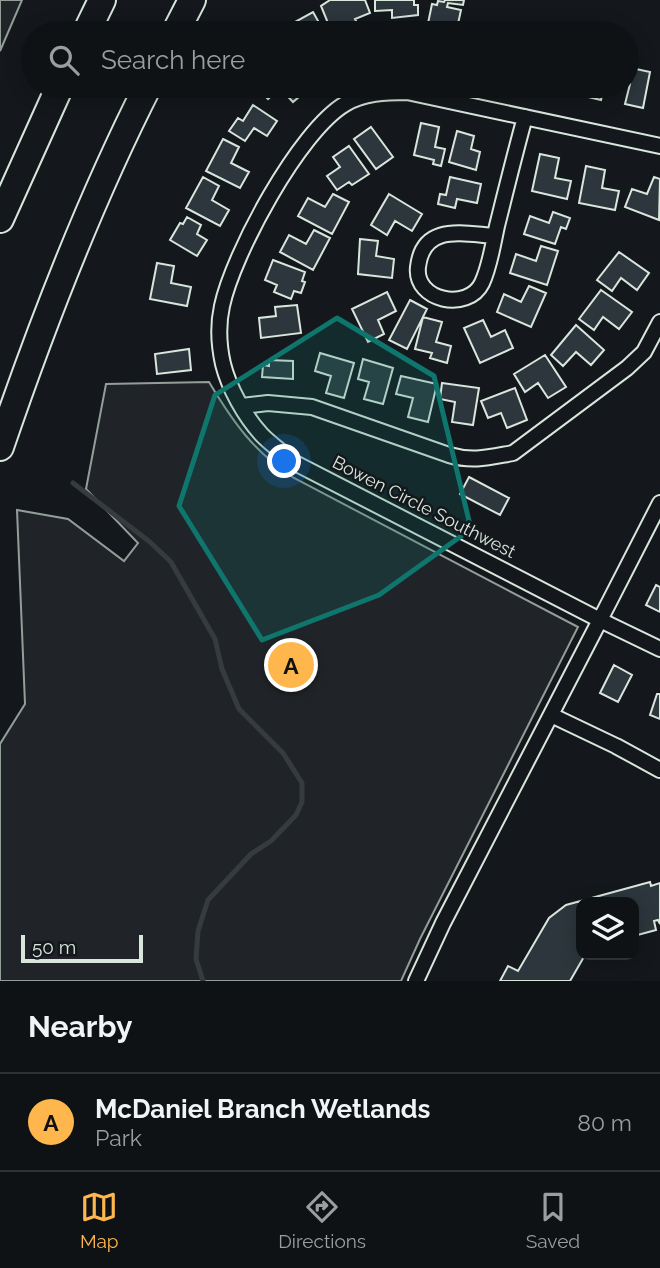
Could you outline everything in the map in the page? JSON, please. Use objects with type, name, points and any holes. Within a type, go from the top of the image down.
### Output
[{"type":"highway","points":[[181,21],[192,0]]},
{"type":"highway","points":[[92,21],[102,1]]},
{"type":"highway","points":[[0,219],[55,98]]},
{"type":"highway","points":[[0,447],[25,372],[69,259],[143,98]]},
{"type":"street","name":"Bowen Circle Southwest","points":[[363,98],[347,103],[324,120],[302,145],[266,205],[229,278],[221,308],[220,339],[224,365],[235,395],[261,433],[293,461],[660,649]]},
{"type":"street","name":"Bowen Circle Southwest","points":[[435,98],[660,146]]},
{"type":"street","points":[[495,236],[436,235],[426,243],[420,256],[417,270],[420,281],[429,293],[442,300],[460,300],[475,293],[482,283],[495,236],[525,117]]},
{"type":"street","points":[[242,406],[268,403],[312,407],[466,460],[513,453],[644,352],[660,322]]},
{"type":"street","points":[[416,981],[443,923],[660,503]]},
{"type":"street","points":[[551,715],[660,769]]},
{"type":"highlighted area","points":[[337,318],[434,376],[471,529],[379,595],[262,640],[179,506],[215,395]]},
{"type":"shaded area","points":[[0,0],[22,0],[0,51]]},
{"type":"shaded area","points":[[209,382],[256,447],[294,478],[578,627],[401,981],[0,981],[0,744],[25,704],[17,510],[68,519],[124,561],[138,543],[86,489],[106,384]]},
{"type":"building","points":[[330,0],[365,0],[370,13],[355,19],[356,21],[327,21],[321,6]]},
{"type":"building","points":[[375,0],[414,0],[414,5],[418,5],[418,15],[392,18],[392,10],[375,11]]},
{"type":"building","points":[[464,0],[463,5],[448,3],[447,7],[461,10],[459,21],[428,21],[432,4]]},
{"type":"building","points":[[313,12],[318,21],[297,21]]},
{"type":"building","points":[[639,70],[650,72],[643,108],[625,104],[626,98],[639,98]]},
{"type":"building","points":[[253,105],[277,121],[267,136],[254,128],[245,141],[229,131],[238,118],[243,121]]},
{"type":"building","points":[[421,123],[439,127],[435,147],[445,149],[441,166],[433,164],[434,160],[414,155]]},
{"type":"building","points":[[371,127],[393,157],[376,169],[354,139]]},
{"type":"building","points":[[457,131],[474,136],[471,149],[480,152],[476,170],[449,162]]},
{"type":"building","points":[[223,139],[239,147],[231,163],[249,172],[240,188],[206,171]]},
{"type":"building","points":[[349,146],[369,174],[352,185],[349,182],[337,190],[327,176],[340,167],[333,157]]},
{"type":"building","points":[[540,154],[559,158],[555,178],[571,181],[567,199],[532,191]]},
{"type":"building","points":[[586,166],[605,170],[602,188],[619,191],[615,210],[579,203]]},
{"type":"building","points":[[203,177],[219,186],[212,200],[229,210],[220,226],[186,208]]},
{"type":"building","points":[[450,177],[481,184],[477,203],[457,199],[455,208],[438,204],[440,194],[446,195]]},
{"type":"building","points":[[654,177],[660,179],[659,220],[625,207],[632,189],[647,194]]},
{"type":"building","points":[[333,194],[349,202],[332,234],[298,216],[308,198],[325,207]]},
{"type":"building","points":[[389,194],[422,214],[412,231],[395,221],[387,235],[371,225]]},
{"type":"building","points":[[553,212],[570,218],[566,229],[561,227],[555,244],[524,234],[530,216],[549,223]]},
{"type":"building","points":[[187,217],[201,225],[197,234],[207,240],[197,256],[170,240]]},
{"type":"building","points":[[314,230],[330,238],[313,270],[280,252],[289,235],[306,244]]},
{"type":"building","points":[[360,239],[378,241],[376,256],[394,259],[392,278],[358,274]]},
{"type":"building","points":[[541,246],[558,251],[547,285],[510,273],[516,254],[536,261]]},
{"type":"building","points":[[619,252],[649,273],[637,290],[621,278],[612,291],[597,280]]},
{"type":"building","points":[[273,260],[305,272],[301,293],[294,291],[291,299],[274,292],[277,285],[265,280]]},
{"type":"building","points":[[157,263],[174,266],[171,283],[191,287],[187,306],[150,299]]},
{"type":"building","points":[[529,286],[546,293],[531,327],[497,312],[504,294],[521,302]]},
{"type":"building","points":[[601,290],[632,312],[619,329],[603,317],[594,330],[579,319]]},
{"type":"building","points":[[387,292],[396,311],[378,320],[384,334],[368,342],[352,309]]},
{"type":"building","points":[[410,300],[427,309],[407,349],[389,340]]},
{"type":"building","points":[[297,305],[301,333],[261,338],[259,318],[276,316],[275,307]]},
{"type":"building","points":[[423,317],[442,322],[436,342],[451,346],[447,363],[430,358],[432,353],[415,349]]},
{"type":"building","points":[[483,320],[491,337],[505,330],[513,348],[480,363],[464,328]]},
{"type":"building","points":[[576,325],[604,350],[591,365],[576,352],[563,366],[551,355]]},
{"type":"building","points":[[189,349],[191,370],[157,374],[155,354]]},
{"type":"building","points":[[320,353],[354,363],[344,398],[326,393],[331,376],[315,371]]},
{"type":"building","points":[[545,355],[566,387],[548,398],[538,383],[525,392],[514,374]]},
{"type":"building","points":[[363,359],[393,368],[383,404],[364,399],[369,382],[358,379]]},
{"type":"building","points":[[269,360],[293,361],[293,379],[262,377],[263,365],[269,366]]},
{"type":"building","points":[[401,376],[437,384],[428,422],[408,417],[413,398],[396,394]]},
{"type":"building","points":[[442,383],[479,388],[473,425],[452,422],[455,402],[440,399]]},
{"type":"building","points":[[515,388],[527,420],[507,428],[501,413],[488,418],[481,401]]},
{"type":"building","points":[[469,477],[509,498],[500,515],[460,494]]},
{"type":"building","points":[[656,585],[660,587],[660,612],[646,605]]},
{"type":"building","points":[[614,665],[632,675],[618,702],[600,693]]},
{"type":"building","points":[[657,694],[660,694],[660,719],[650,715]]},
{"type":"building","points":[[650,882],[651,886],[660,883],[660,924],[658,920],[654,921],[656,930],[639,935],[639,897],[595,897]]},
{"type":"building","points":[[576,902],[576,960],[582,960],[570,981],[500,981],[508,966],[518,971],[549,918],[566,905]]},
{"type":"waterway","points":[[73,483],[150,542],[171,562],[215,639],[222,669],[239,709],[283,753],[302,783],[302,802],[296,815],[271,841],[251,854],[208,900],[198,931],[196,959],[203,981]]},
{"type":"place","name":"McDaniel Branch Wetlands","points":[[291,665]]}]
